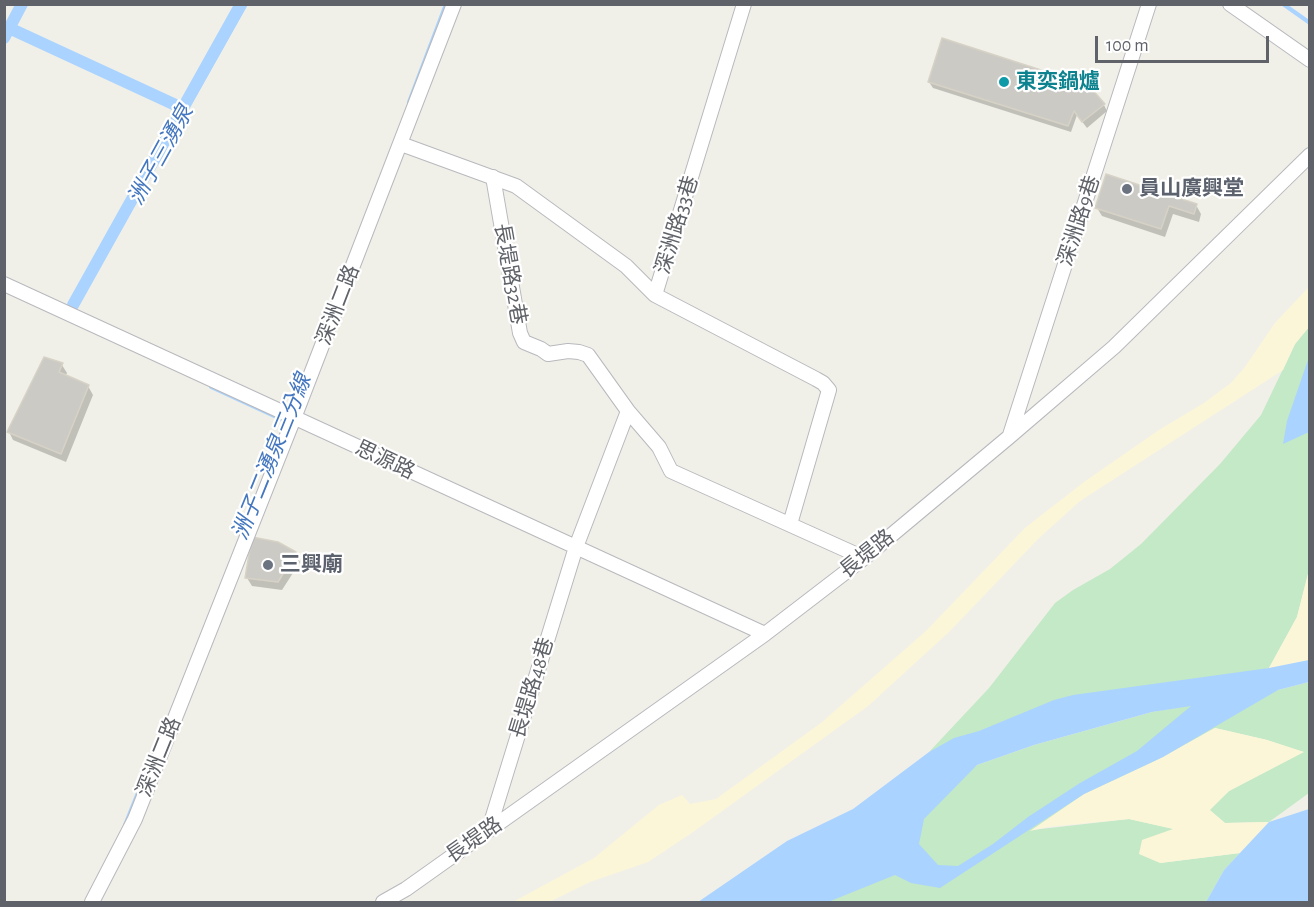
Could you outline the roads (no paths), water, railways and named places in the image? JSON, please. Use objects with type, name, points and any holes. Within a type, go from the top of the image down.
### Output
[{"type":"street","name":"深洲二路","points":[[92,903],[135,819],[294,418],[454,4]]},
{"type":"street","name":"深洲路33巷","points":[[401,144],[516,186],[626,266],[655,296],[744,4]]},
{"type":"street","name":"深洲路9巷","points":[[1009,438],[1149,4]]},
{"type":"street","points":[[1230,4],[1310,60]]},
{"type":"street","name":"長堤路","points":[[383,903],[765,634],[864,558],[1009,438],[1114,347],[1310,154]]},
{"type":"street","name":"長堤路32巷","points":[[493,177],[520,333],[524,342],[548,354],[568,351],[588,355],[628,411],[659,447],[671,471],[864,558]]},
{"type":"street","name":"思源路","points":[[4,284],[765,634]]},
{"type":"street","points":[[655,296],[816,379],[829,390],[790,524]]},
{"type":"street","points":[[576,547],[628,411]]},
{"type":"street","name":"長堤路48巷","points":[[489,829],[576,547]]},
{"type":"water","points":[[1309,357],[1309,432],[1283,444],[1287,421]]},
{"type":"water","points":[[1309,660],[1309,682],[1278,690],[1163,757],[1084,794],[940,888],[911,883],[895,875],[828,902],[698,902],[787,841],[853,809],[929,752],[954,738],[979,731],[1054,700],[1073,695],[1269,668]],"holes":[[[1191,706],[1137,751],[1080,783],[958,866],[938,865],[919,844],[924,819],[977,765],[1034,745],[1152,712]]]},
{"type":"water","points":[[1309,809],[1309,902],[1206,902],[1224,870],[1269,822]]},
{"type":"waterway","points":[[4,38],[22,4]]},
{"type":"waterway","name":"洲子三湧泉","points":[[73,305],[241,4]]},
{"type":"waterway","name":"洲子三湧泉","points":[[76,306],[246,4]]},
{"type":"waterway","name":"洲子二湧泉三分線","points":[[409,102],[446,4]]},
{"type":"waterway","points":[[1283,4],[1310,23]]},
{"type":"waterway","points":[[9,28],[182,108]]},
{"type":"waterway","points":[[211,387],[287,422]]},
{"type":"waterway","name":"洲子二湧泉三分線","points":[[125,825],[168,718]]},
{"type":"place","name":"東奕鍋爐","points":[[1004,82]]},
{"type":"place","name":"員山廣興堂","points":[[1127,189]]},
{"type":"place","name":"三興廟","points":[[268,565]]}]
